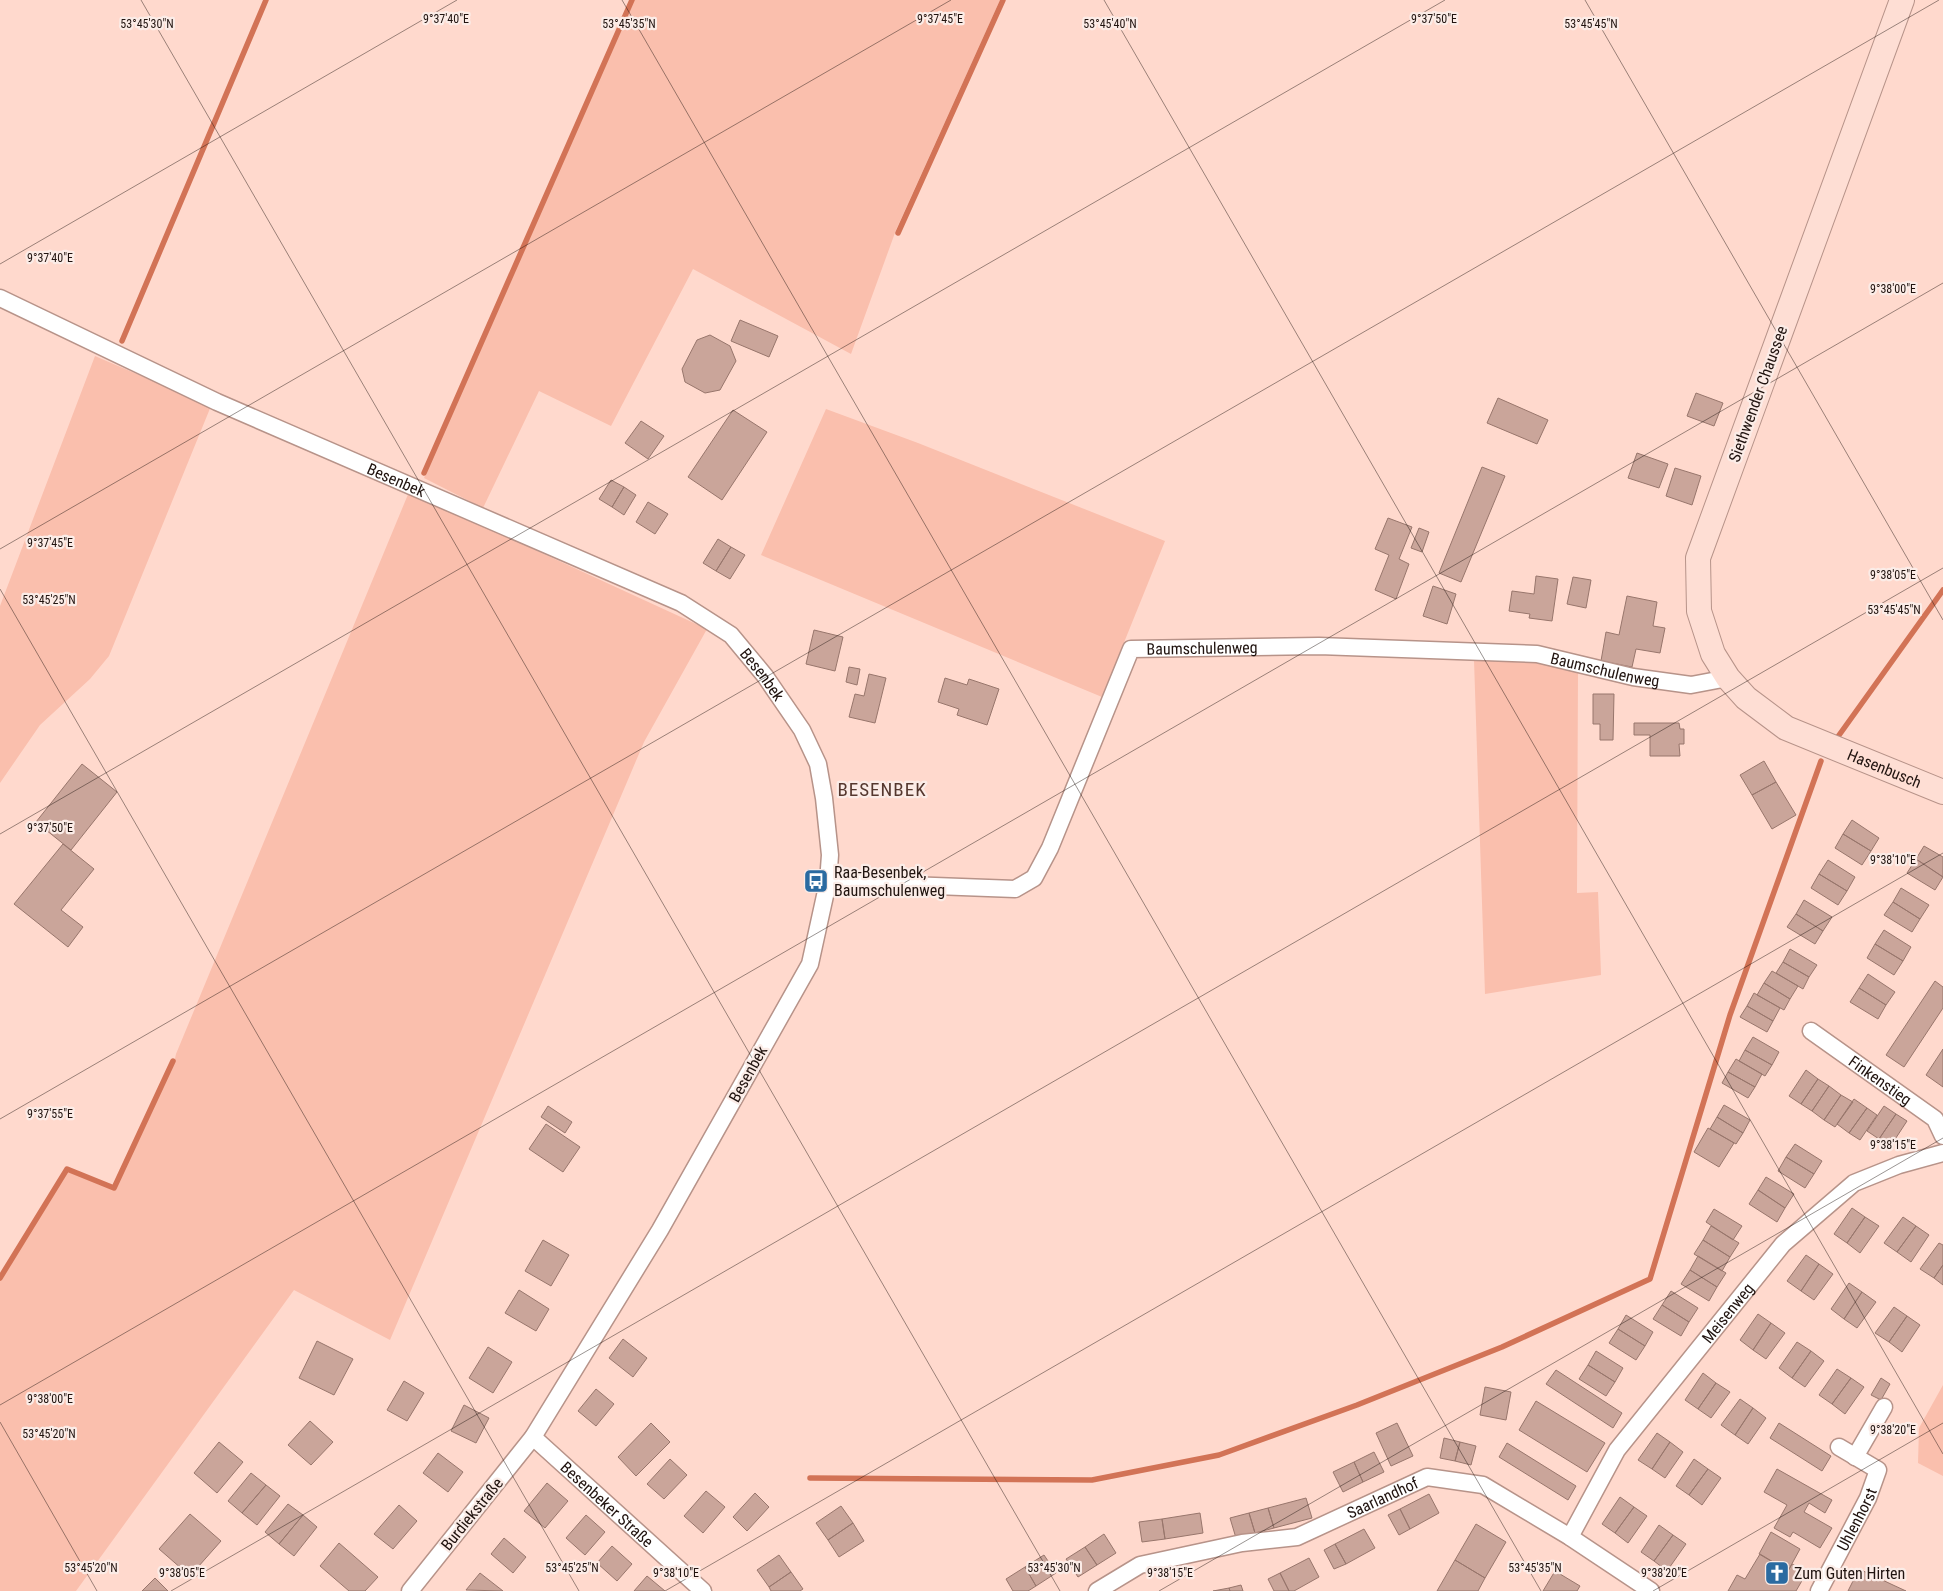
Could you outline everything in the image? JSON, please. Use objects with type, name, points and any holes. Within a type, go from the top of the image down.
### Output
[{"type":"main road","name":"Siethwender Chaussee","points":[[1825,744],[1786,728],[1746,698],[1728,678],[1713,654],[1699,611],[1698,558],[1902,0]]},
{"type":"main road","name":"Hasenbusch","points":[[1825,744],[1943,792]]},
{"type":"street","name":"Besenbek","points":[[0,298],[217,402],[681,603],[731,635],[765,676],[802,730],[818,764],[824,798],[830,856],[828,882],[810,964],[660,1230],[533,1437]]},
{"type":"street","name":"Baumschulenweg","points":[[828,882],[1015,889],[1034,878],[1050,848],[1132,649],[1319,646],[1537,654],[1632,676],[1690,685],[1728,678]]},
{"type":"street","name":"Finkenstieg","points":[[1811,1031],[1935,1119],[1943,1136]]},
{"type":"street","name":"Meisenweg","points":[[1570,1537],[1617,1450],[1784,1244],[1854,1183],[1899,1165],[1943,1154]]},
{"type":"street","points":[[1854,1456],[1884,1407]]},
{"type":"street","name":"Burdiekstraße","points":[[410,1591],[533,1437]]},
{"type":"street","name":"Besenbeker Straße","points":[[533,1437],[702,1591]]},
{"type":"street","name":"Uhlenhorst","points":[[1819,1591],[1868,1498],[1878,1470],[1840,1447]]},
{"type":"street","name":"Saarlandhof","points":[[1097,1591],[1140,1566],[1242,1543],[1297,1537],[1427,1477],[1483,1485],[1570,1537],[1651,1591]]},
{"type":"shaded area","points":[[634,0],[1000,0],[896,230],[851,354],[693,269],[611,426],[539,391],[483,508],[424,478]]},
{"type":"shaded area","points":[[95,356],[211,406],[109,656],[90,679],[40,725],[0,783],[0,606]]},
{"type":"shaded area","points":[[826,409],[918,443],[1165,541],[1102,697],[761,555]]},
{"type":"shaded area","points":[[409,492],[707,629],[644,742],[390,1340],[294,1290],[76,1591],[0,1591],[0,1280],[68,1171],[115,1189],[174,1063],[176,1054]]},
{"type":"shaded area","points":[[1474,660],[1531,662],[1578,672],[1577,893],[1598,892],[1601,975],[1485,994]]},
{"type":"shaded area","points":[[1943,1385],[1943,1476],[1918,1463],[1919,1428]]},
{"type":"building","points":[[740,320],[778,336],[769,357],[731,341]]},
{"type":"building","points":[[710,335],[730,346],[736,361],[720,390],[705,393],[685,382],[682,369],[697,340]]},
{"type":"building","points":[[1696,393],[1723,403],[1714,426],[1687,416]]},
{"type":"building","points":[[1498,398],[1548,420],[1537,444],[1487,423]]},
{"type":"building","points":[[733,410],[767,432],[722,500],[688,477]]},
{"type":"building","points":[[641,421],[664,436],[648,459],[625,443]]},
{"type":"building","points":[[1637,453],[1668,464],[1659,488],[1628,478]]},
{"type":"building","points":[[1482,467],[1505,476],[1461,582],[1439,573]]},
{"type":"building","points":[[1675,468],[1701,476],[1692,505],[1666,496]]},
{"type":"building","points":[[611,480],[624,487],[612,507],[599,499]]},
{"type":"building","points":[[624,487],[636,495],[624,515],[612,507]]},
{"type":"building","points":[[648,502],[668,514],[655,534],[636,522]]},
{"type":"building","points":[[1388,518],[1412,527],[1399,559],[1409,564],[1396,599],[1375,590],[1389,555],[1375,549]]},
{"type":"building","points":[[1419,528],[1429,532],[1422,552],[1411,548]]},
{"type":"building","points":[[718,539],[731,547],[716,571],[703,563]]},
{"type":"building","points":[[731,547],[745,555],[730,579],[716,571]]},
{"type":"building","points":[[1536,576],[1558,579],[1552,621],[1529,618],[1530,614],[1509,611],[1512,591],[1534,594]]},
{"type":"building","points":[[1573,577],[1591,580],[1586,608],[1567,604]]},
{"type":"building","points":[[1433,586],[1456,594],[1447,624],[1423,616]]},
{"type":"building","points":[[1627,596],[1657,602],[1653,626],[1665,628],[1660,653],[1636,649],[1632,667],[1601,661],[1606,632],[1619,635]]},
{"type":"building","points":[[814,630],[843,637],[835,671],[806,664]]},
{"type":"building","points":[[849,667],[860,669],[857,685],[846,682]]},
{"type":"building","points":[[869,674],[886,678],[875,723],[849,717],[855,694],[864,696]]},
{"type":"building","points":[[945,678],[967,685],[969,679],[999,689],[987,725],[957,715],[959,709],[938,702]]},
{"type":"building","points":[[1593,694],[1614,694],[1613,740],[1600,740],[1600,724],[1593,724]]},
{"type":"building","points":[[1634,723],[1679,723],[1680,729],[1684,729],[1684,744],[1679,744],[1680,756],[1650,756],[1650,735],[1634,735]]},
{"type":"building","points":[[1764,761],[1776,782],[1752,795],[1740,775]]},
{"type":"building","points":[[82,764],[117,792],[71,850],[36,822]]},
{"type":"building","points":[[1776,782],[1796,815],[1772,829],[1752,795]]},
{"type":"building","points":[[1852,820],[1879,838],[1871,851],[1843,834]]},
{"type":"building","points":[[1843,834],[1871,851],[1862,865],[1835,848]]},
{"type":"building","points":[[63,844],[94,869],[61,910],[83,927],[68,947],[14,904]]},
{"type":"building","points":[[1924,846],[1943,857],[1943,877],[1916,859]]},
{"type":"building","points":[[1916,859],[1943,877],[1935,890],[1907,873]]},
{"type":"building","points":[[1828,860],[1855,877],[1847,891],[1819,874]]},
{"type":"building","points":[[1819,874],[1847,891],[1838,905],[1811,888]]},
{"type":"building","points":[[1901,888],[1929,905],[1920,919],[1893,902]]},
{"type":"building","points":[[1804,900],[1832,917],[1823,931],[1796,914]]},
{"type":"building","points":[[1893,902],[1920,919],[1912,932],[1884,915]]},
{"type":"building","points":[[1796,914],[1823,931],[1815,944],[1787,927]]},
{"type":"building","points":[[1884,930],[1911,947],[1903,961],[1875,944]]},
{"type":"building","points":[[1875,944],[1903,961],[1894,975],[1867,958]]},
{"type":"building","points":[[1790,949],[1817,965],[1809,977],[1783,962]]},
{"type":"building","points":[[1783,962],[1809,977],[1803,989],[1776,973]]},
{"type":"building","points":[[1772,971],[1798,986],[1790,999],[1764,983]]},
{"type":"building","points":[[1868,974],[1895,992],[1886,1005],[1859,988]]},
{"type":"building","points":[[1935,981],[1943,987],[1943,1008],[1904,1067],[1886,1055]]},
{"type":"building","points":[[1764,983],[1790,999],[1784,1010],[1757,995]]},
{"type":"building","points":[[1859,988],[1886,1005],[1878,1019],[1850,1002]]},
{"type":"building","points":[[1754,993],[1780,1008],[1773,1021],[1747,1006]]},
{"type":"building","points":[[1747,1006],[1773,1021],[1767,1032],[1740,1017]]},
{"type":"building","points":[[1753,1037],[1779,1052],[1772,1065],[1745,1050]]},
{"type":"building","points":[[1943,1049],[1943,1087],[1926,1075]]},
{"type":"building","points":[[1745,1050],[1772,1065],[1765,1076],[1739,1061]]},
{"type":"building","points":[[1736,1059],[1762,1074],[1755,1087],[1728,1072]]},
{"type":"building","points":[[1806,1070],[1818,1079],[1801,1104],[1789,1096]]},
{"type":"building","points":[[1728,1072],[1755,1087],[1748,1098],[1722,1083]]},
{"type":"building","points":[[1818,1079],[1829,1086],[1812,1111],[1801,1104]]},
{"type":"building","points":[[1829,1086],[1841,1095],[1824,1120],[1812,1111]]},
{"type":"building","points":[[1841,1095],[1853,1102],[1835,1127],[1824,1120]]},
{"type":"building","points":[[1854,1099],[1867,1108],[1849,1133],[1837,1124]]},
{"type":"building","points":[[1724,1105],[1750,1120],[1743,1133],[1717,1117]]},
{"type":"building","points":[[548,1106],[572,1122],[565,1133],[541,1117]]},
{"type":"building","points":[[1884,1106],[1896,1114],[1879,1139],[1867,1131]]},
{"type":"building","points":[[1867,1108],[1877,1115],[1860,1140],[1849,1133]]},
{"type":"building","points":[[1896,1114],[1907,1121],[1890,1147],[1879,1139]]},
{"type":"building","points":[[1717,1117],[1743,1133],[1736,1144],[1710,1129]]},
{"type":"building","points":[[546,1124],[580,1147],[563,1172],[529,1149]]},
{"type":"building","points":[[1708,1128],[1734,1143],[1719,1167],[1694,1152]]},
{"type":"building","points":[[1795,1144],[1822,1161],[1814,1174],[1786,1157]]},
{"type":"building","points":[[1786,1157],[1814,1174],[1805,1188],[1778,1171]]},
{"type":"building","points":[[1766,1177],[1794,1194],[1785,1208],[1758,1190]]},
{"type":"building","points":[[1758,1190],[1785,1208],[1777,1222],[1749,1204]]},
{"type":"building","points":[[1852,1208],[1865,1217],[1847,1243],[1834,1234]]},
{"type":"building","points":[[1714,1209],[1742,1226],[1733,1240],[1706,1222]]},
{"type":"building","points":[[1865,1217],[1879,1226],[1860,1253],[1847,1243]]},
{"type":"building","points":[[1903,1217],[1916,1226],[1897,1252],[1884,1243]]},
{"type":"building","points":[[1711,1226],[1739,1243],[1730,1257],[1703,1240]]},
{"type":"building","points":[[1916,1226],[1929,1235],[1911,1262],[1897,1252]]},
{"type":"building","points":[[543,1240],[569,1255],[551,1286],[525,1271]]},
{"type":"building","points":[[1703,1240],[1730,1257],[1722,1271],[1694,1254]]},
{"type":"building","points":[[1939,1243],[1943,1245],[1943,1265],[1934,1278],[1920,1269]]},
{"type":"building","points":[[1806,1255],[1819,1264],[1801,1291],[1787,1281]]},
{"type":"building","points":[[1698,1256],[1726,1273],[1717,1287],[1690,1270]]},
{"type":"building","points":[[1819,1264],[1833,1274],[1814,1300],[1801,1291]]},
{"type":"building","points":[[1943,1265],[1943,1285],[1934,1278]]},
{"type":"building","points":[[1690,1270],[1717,1287],[1709,1301],[1681,1284]]},
{"type":"building","points":[[1849,1283],[1862,1292],[1844,1319],[1831,1309]]},
{"type":"building","points":[[519,1290],[549,1309],[536,1331],[505,1313]]},
{"type":"building","points":[[1671,1291],[1698,1308],[1689,1322],[1662,1305]]},
{"type":"building","points":[[1862,1292],[1876,1302],[1857,1328],[1844,1319]]},
{"type":"building","points":[[1662,1305],[1689,1322],[1681,1336],[1653,1319]]},
{"type":"building","points":[[1894,1307],[1907,1316],[1889,1342],[1875,1333]]},
{"type":"building","points":[[1758,1314],[1771,1323],[1753,1350],[1740,1340]]},
{"type":"building","points":[[1626,1315],[1653,1332],[1645,1346],[1618,1329]]},
{"type":"building","points":[[1907,1316],[1920,1325],[1902,1352],[1889,1342]]},
{"type":"building","points":[[1771,1323],[1785,1333],[1766,1359],[1753,1350]]},
{"type":"building","points":[[1618,1329],[1645,1346],[1636,1360],[1609,1343]]},
{"type":"building","points":[[623,1339],[647,1358],[633,1377],[609,1358]]},
{"type":"building","points":[[317,1341],[353,1359],[334,1395],[299,1378]]},
{"type":"building","points":[[1797,1342],[1811,1351],[1792,1378],[1779,1368]]},
{"type":"building","points":[[488,1347],[512,1362],[493,1393],[469,1378]]},
{"type":"building","points":[[1596,1351],[1623,1368],[1615,1382],[1588,1365]]},
{"type":"building","points":[[1811,1351],[1824,1361],[1805,1387],[1792,1378]]},
{"type":"building","points":[[1588,1365],[1615,1382],[1606,1396],[1579,1379]]},
{"type":"building","points":[[1837,1369],[1851,1378],[1832,1404],[1819,1395]]},
{"type":"building","points":[[1556,1370],[1622,1413],[1613,1428],[1546,1384]]},
{"type":"building","points":[[1703,1373],[1716,1383],[1698,1409],[1685,1400]]},
{"type":"building","points":[[1851,1378],[1864,1387],[1845,1414],[1832,1404]]},
{"type":"building","points":[[1881,1378],[1890,1384],[1881,1400],[1871,1395]]},
{"type":"building","points":[[404,1381],[424,1393],[407,1421],[387,1410]]},
{"type":"building","points":[[1716,1383],[1730,1392],[1711,1418],[1698,1409]]},
{"type":"building","points":[[1485,1387],[1511,1392],[1506,1420],[1480,1415]]},
{"type":"building","points":[[596,1389],[614,1404],[596,1426],[578,1411]]},
{"type":"building","points":[[1740,1399],[1753,1408],[1735,1435],[1721,1425]]},
{"type":"building","points":[[1536,1401],[1605,1443],[1587,1472],[1519,1430]]},
{"type":"building","points":[[464,1405],[489,1418],[476,1443],[451,1431]]},
{"type":"building","points":[[1753,1408],[1766,1418],[1748,1444],[1735,1435]]},
{"type":"building","points":[[310,1421],[333,1442],[311,1465],[288,1445]]},
{"type":"building","points":[[651,1423],[670,1442],[636,1476],[618,1457]]},
{"type":"building","points":[[1397,1423],[1413,1456],[1391,1466],[1376,1433]]},
{"type":"building","points":[[1779,1423],[1831,1456],[1822,1471],[1770,1438]]},
{"type":"building","points":[[1657,1433],[1670,1442],[1652,1469],[1638,1460]]},
{"type":"building","points":[[1444,1438],[1460,1442],[1455,1461],[1440,1458]]},
{"type":"building","points":[[219,1442],[243,1462],[217,1493],[194,1473]]},
{"type":"building","points":[[1460,1442],[1476,1446],[1471,1465],[1455,1461]]},
{"type":"building","points":[[1670,1442],[1683,1452],[1665,1478],[1652,1469]]},
{"type":"building","points":[[1507,1443],[1576,1486],[1568,1500],[1499,1457]]},
{"type":"building","points":[[1374,1452],[1384,1472],[1363,1482],[1354,1462]]},
{"type":"building","points":[[438,1453],[463,1472],[448,1492],[423,1473]]},
{"type":"building","points":[[670,1459],[687,1475],[664,1499],[647,1484]]},
{"type":"building","points":[[1694,1459],[1708,1469],[1689,1495],[1676,1486]]},
{"type":"building","points":[[1354,1462],[1363,1482],[1343,1492],[1333,1472]]},
{"type":"building","points":[[1708,1469],[1721,1478],[1702,1505],[1689,1495]]},
{"type":"building","points":[[1777,1469],[1832,1500],[1825,1513],[1809,1503],[1804,1512],[1832,1528],[1820,1548],[1793,1532],[1790,1537],[1774,1528],[1787,1505],[1764,1492]]},
{"type":"building","points":[[251,1473],[266,1485],[242,1513],[228,1501]]},
{"type":"building","points":[[547,1483],[568,1501],[545,1528],[524,1511]]},
{"type":"building","points":[[266,1485],[280,1496],[257,1525],[242,1513]]},
{"type":"building","points":[[706,1491],[725,1507],[703,1533],[684,1516]]},
{"type":"building","points":[[755,1493],[769,1507],[747,1531],[733,1517]]},
{"type":"building","points":[[1429,1494],[1439,1513],[1410,1529],[1400,1509]]},
{"type":"building","points":[[1620,1497],[1634,1507],[1615,1533],[1602,1524]]},
{"type":"building","points":[[1306,1498],[1312,1518],[1274,1528],[1268,1508]]},
{"type":"building","points":[[288,1504],[303,1515],[279,1544],[265,1532]]},
{"type":"building","points":[[399,1505],[417,1521],[393,1549],[374,1534]]},
{"type":"building","points":[[841,1506],[853,1523],[828,1540],[816,1523]]},
{"type":"building","points":[[1634,1507],[1647,1516],[1628,1543],[1615,1533]]},
{"type":"building","points":[[1268,1508],[1274,1528],[1255,1533],[1249,1513]]},
{"type":"building","points":[[1400,1509],[1410,1529],[1399,1535],[1388,1515]]},
{"type":"building","points":[[1200,1513],[1203,1533],[1165,1539],[1162,1519]]},
{"type":"building","points":[[1249,1513],[1255,1533],[1236,1538],[1230,1518]]},
{"type":"building","points":[[190,1514],[221,1541],[190,1576],[159,1549]]},
{"type":"building","points":[[303,1515],[317,1527],[294,1556],[279,1544]]},
{"type":"building","points":[[586,1515],[605,1532],[585,1555],[566,1538]]},
{"type":"building","points":[[1162,1519],[1165,1539],[1142,1542],[1139,1522]]},
{"type":"building","points":[[853,1523],[864,1541],[839,1557],[828,1540]]},
{"type":"building","points":[[1476,1524],[1506,1542],[1485,1578],[1455,1560]]},
{"type":"building","points":[[1659,1525],[1673,1535],[1654,1561],[1641,1552]]},
{"type":"building","points":[[1364,1529],[1375,1548],[1346,1564],[1335,1544]]},
{"type":"building","points":[[1771,1532],[1800,1549],[1788,1571],[1759,1554]]},
{"type":"building","points":[[1104,1534],[1116,1553],[1097,1565],[1085,1547]]},
{"type":"building","points":[[1673,1535],[1686,1544],[1667,1571],[1654,1561]]},
{"type":"building","points":[[504,1538],[526,1557],[513,1573],[491,1554]]},
{"type":"building","points":[[339,1543],[378,1577],[365,1591],[349,1591],[320,1566]]},
{"type":"building","points":[[1335,1544],[1346,1564],[1334,1569],[1324,1550]]},
{"type":"building","points":[[612,1546],[632,1564],[617,1581],[597,1563]]},
{"type":"building","points":[[1085,1547],[1097,1565],[1078,1577],[1066,1559]]},
{"type":"building","name":"Zum Guten Hirten","points":[[1760,1554],[1788,1571],[1792,1564],[1807,1572],[1796,1591],[1728,1591],[1737,1575],[1745,1579]]},
{"type":"building","points":[[779,1555],[791,1572],[769,1587],[757,1570]]},
{"type":"building","points":[[1044,1555],[1056,1573],[1036,1586],[1025,1567]]},
{"type":"building","points":[[1309,1558],[1319,1577],[1294,1591],[1289,1591],[1280,1573]]},
{"type":"building","points":[[1455,1560],[1485,1578],[1478,1591],[1437,1591]]},
{"type":"building","points":[[1025,1567],[1036,1586],[1028,1591],[1013,1591],[1006,1579]]},
{"type":"building","points":[[1859,1569],[1893,1585],[1906,1591],[1848,1591]]},
{"type":"building","points":[[1555,1571],[1580,1586],[1577,1591],[1543,1591]]},
{"type":"building","points":[[791,1572],[803,1589],[800,1591],[771,1591],[769,1587]]},
{"type":"building","points":[[480,1573],[503,1591],[466,1590]]},
{"type":"building","points":[[1280,1573],[1289,1591],[1274,1591],[1268,1579]]},
{"type":"building","points":[[647,1576],[665,1591],[634,1591]]},
{"type":"building","points":[[155,1578],[168,1591],[142,1591]]},
{"type":"building","points":[[1241,1585],[1243,1591],[1230,1591],[1229,1588]]},
{"type":"building","points":[[1229,1588],[1230,1591],[1213,1591]]},
{"type":"waterway","points":[[122,341],[266,0]]},
{"type":"waterway","points":[[424,473],[632,0]]},
{"type":"waterway","points":[[898,233],[1003,0]]},
{"type":"waterway","points":[[1837,738],[1943,590]]},
{"type":"waterway","points":[[810,1478],[1092,1480],[1219,1455],[1357,1405],[1502,1347],[1650,1279],[1730,1015],[1821,761]]},
{"type":"waterway","points":[[0,1278],[67,1169],[114,1188],[173,1061]]},
{"type":"place","name":"Raa-Besenbek, Baumschulenweg","points":[[816,881]]},
{"type":"place","name":"Zum Guten Hirten","points":[[1777,1573]]},
{"type":"district","name":"BESENBEK","points":[[882,789]]}]
